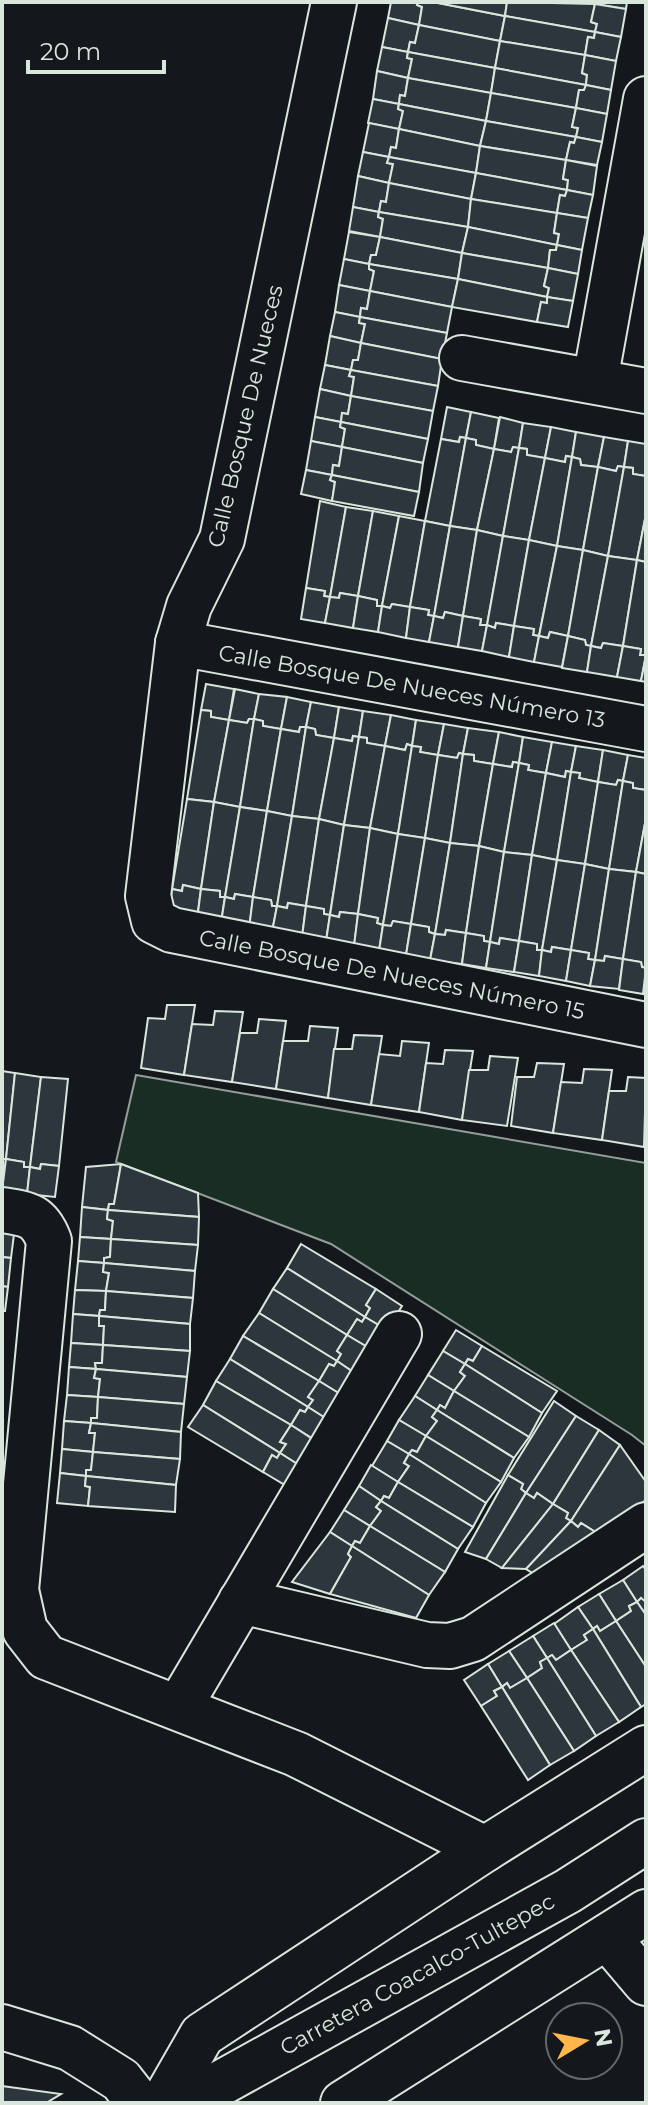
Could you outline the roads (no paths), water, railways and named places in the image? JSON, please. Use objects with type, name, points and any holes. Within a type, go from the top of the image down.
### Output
[{"type":"street","name":"Calle Bosque De Nueces","points":[[154,921],[148,896],[178,643],[189,606],[222,539],[334,2]]},
{"type":"street","points":[[595,381],[646,99]]},
{"type":"street","points":[[462,358],[646,391]]},
{"type":"street","name":"Calle Bosque De Nueces Número 13","points":[[178,643],[646,729]]},
{"type":"street","name":"Calle Bosque De Nueces Número 15","points":[[154,921],[172,930],[639,1024]]},
{"type":"street","points":[[2,1210],[27,1214],[43,1224],[49,1241],[16,1590],[25,1630],[46,1657],[296,1754],[485,1849]]},
{"type":"street","points":[[179,1707],[399,1334]]},
{"type":"street","points":[[241,1601],[427,1645],[450,1646],[473,1639],[646,1525]]},
{"type":"street","points":[[163,2103],[202,2035],[485,1849],[646,1748]]},
{"type":"street","name":"Carretera Coacalco-Tultepec","points":[[185,2103],[568,1891],[646,1841]]},
{"type":"street","points":[[343,2103],[646,1912]]},
{"type":"street","points":[[607,1937],[646,1983]]},
{"type":"street","points":[[2,2027],[70,2048],[121,2080],[139,2103]]}]
